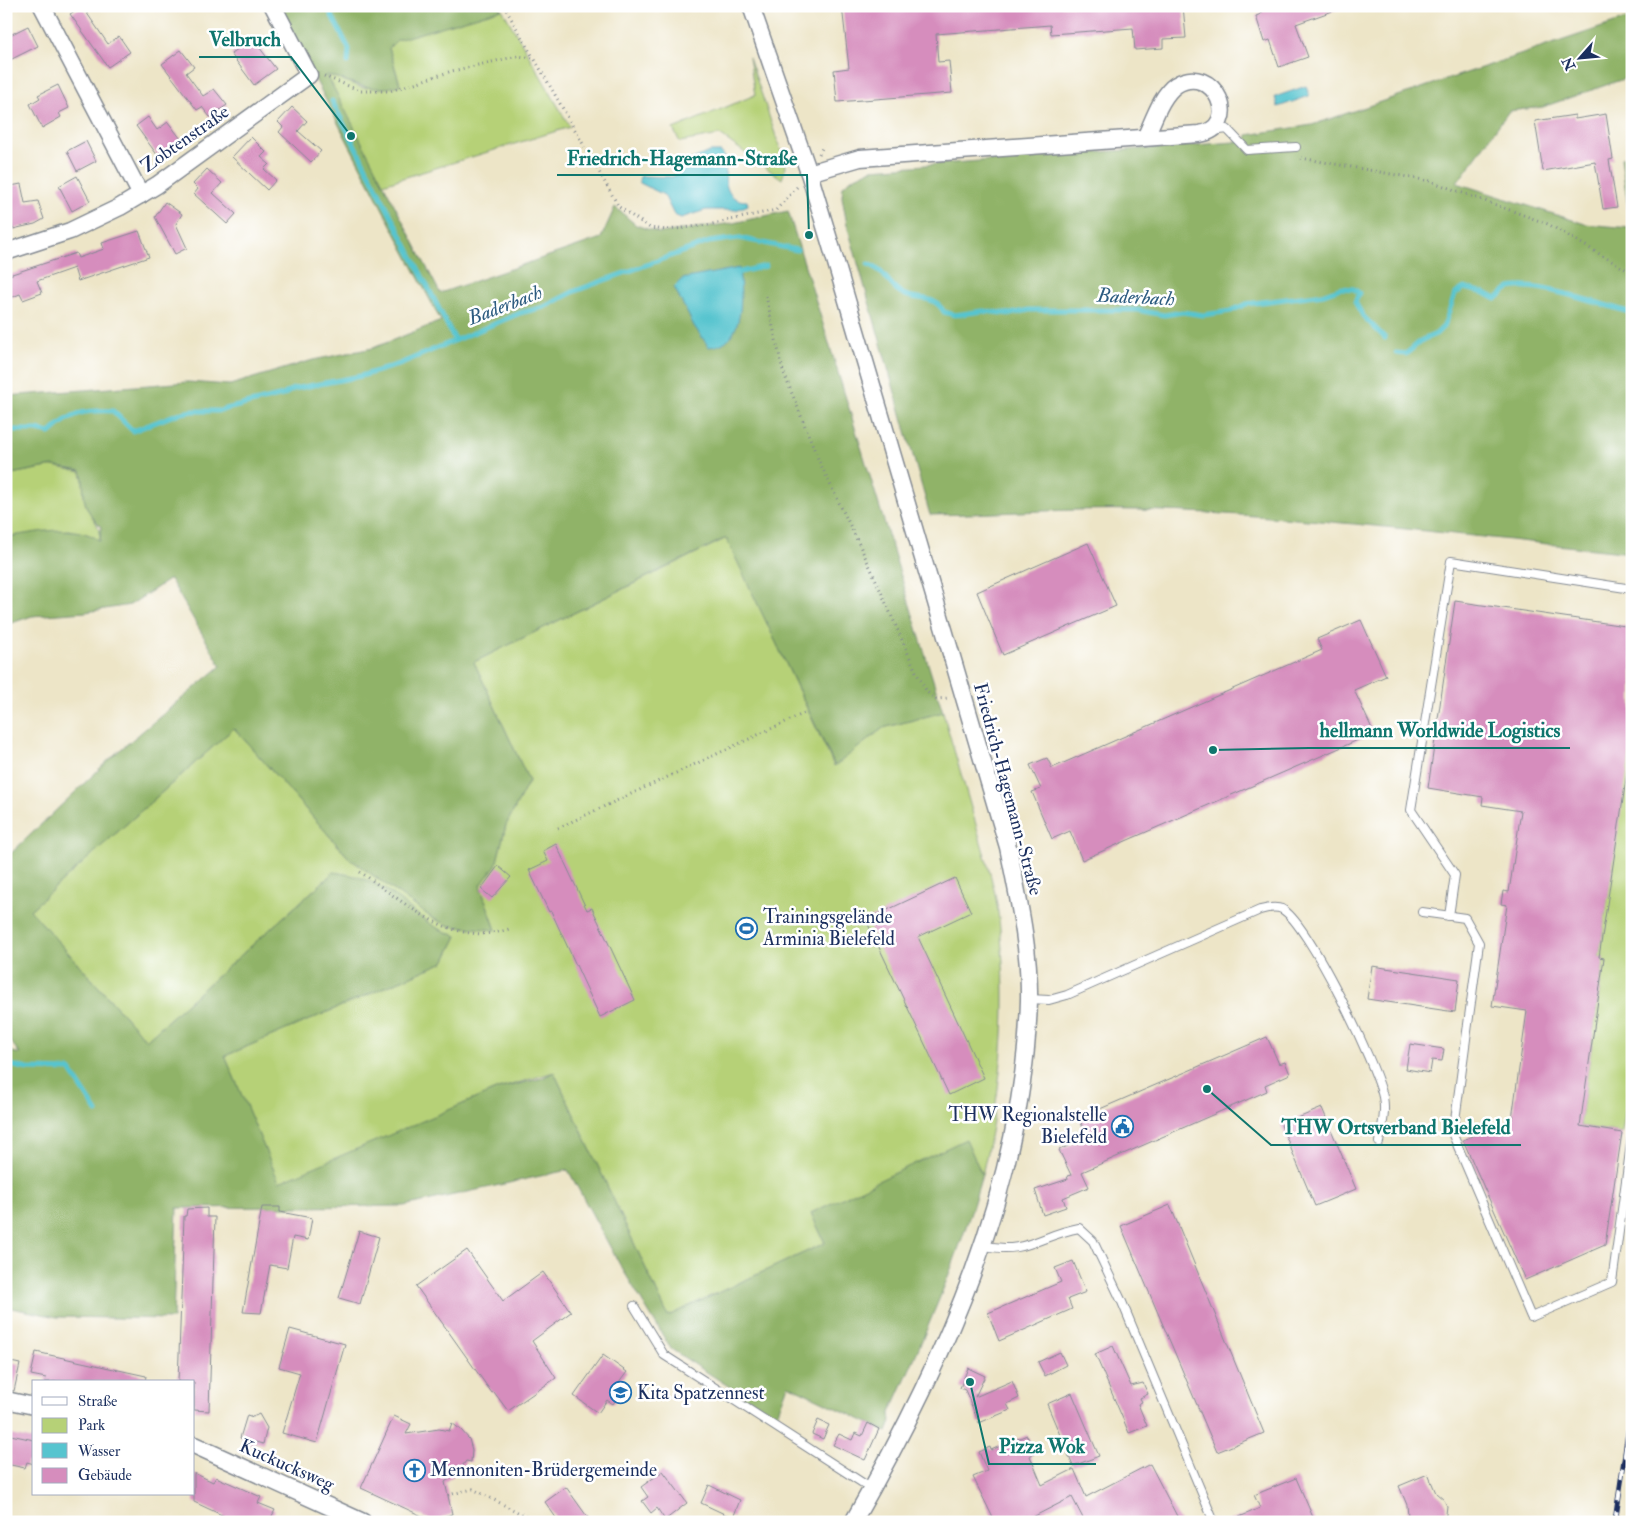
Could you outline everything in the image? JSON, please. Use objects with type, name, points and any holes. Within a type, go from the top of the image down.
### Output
[{"type":"street","points":[[42,6],[141,195]]},
{"type":"street","points":[[273,6],[309,76]]},
{"type":"street","name":"Friedrich-Hagemann-Straße","points":[[751,6],[808,173],[1010,856],[1019,902],[1029,999],[1023,1073],[1016,1114],[1008,1155],[982,1245],[941,1350],[910,1417],[853,1522]]},
{"type":"street","name":"Zobtenstraße","points":[[6,252],[70,231],[141,195],[309,76]]},
{"type":"street","points":[[808,173],[860,158],[1144,138],[1206,133],[1219,121],[1223,112],[1221,102],[1210,86],[1191,81],[1177,85],[1171,90],[1144,138]]},
{"type":"street","points":[[6,1400],[32,1406]]},
{"type":"street","name":"Kuckucksweg","points":[[195,1446],[363,1522]]},
{"type":"lane","points":[[1206,133],[1227,129],[1247,150],[1296,147]]},
{"type":"lane","points":[[1449,916],[1455,875],[1411,810],[1452,561],[1632,589]]},
{"type":"lane","points":[[1029,999],[1050,1000],[1067,995],[1260,910],[1270,907],[1281,908],[1291,916],[1320,961],[1373,1064],[1383,1098],[1384,1122],[1379,1142]]},
{"type":"lane","points":[[1422,912],[1465,918],[1479,943],[1453,1134],[1531,1317],[1612,1282],[1632,1137]]},
{"type":"lane","points":[[982,1245],[1000,1249],[1016,1249],[1066,1231],[1079,1228],[1086,1232],[1093,1241],[1122,1302],[1214,1522]]},
{"type":"lane","points":[[634,1306],[664,1355],[872,1489]]},
{"type":"path","points":[[504,6],[619,207],[650,228],[666,230],[708,225],[776,210],[808,173]]},
{"type":"path","points":[[309,76],[325,76],[361,91],[390,91],[471,67],[518,56],[534,58]]},
{"type":"path","points":[[1296,147],[1301,158],[1430,182],[1548,224],[1632,273]]},
{"type":"path","points":[[766,296],[783,371],[808,434],[871,568],[917,674],[928,692],[936,699],[944,700],[962,693]]},
{"type":"path","points":[[558,828],[807,712]]},
{"type":"path","points":[[360,872],[432,922],[451,929],[473,932],[500,932],[509,929]]},
{"type":"path","points":[[448,1496],[474,1489],[536,1522]]},
{"type":"green space","points":[[277,6],[500,6],[502,9],[397,40],[389,48],[400,85],[371,88],[327,75],[440,293],[601,238],[615,207],[636,225],[659,233],[733,223],[788,211],[943,712],[883,728],[835,766],[726,538],[474,662],[529,781],[506,825],[496,865],[480,886],[496,930],[450,926],[432,918],[349,858],[234,728],[30,910],[146,1040],[334,872],[361,878],[388,891],[431,924],[457,936],[444,962],[225,1056],[279,1182],[498,1089],[542,1078],[554,1072],[668,1316],[825,1243],[811,1213],[966,1139],[982,1175],[952,1266],[890,1413],[891,1422],[887,1432],[788,1385],[776,1417],[671,1349],[620,1265],[568,1170],[404,1206],[177,1208],[173,1319],[57,1317],[6,1307],[6,1050],[20,1054],[6,1035],[6,858],[115,754],[221,666],[170,579],[130,605],[86,612],[32,616],[6,625],[6,537],[42,531],[67,530],[90,535],[100,541],[101,527],[92,516],[84,500],[81,471],[53,466],[6,475],[6,396],[188,382],[230,385],[313,360],[373,348],[441,321]]},
{"type":"green space","points":[[502,9],[570,127],[383,184],[326,74],[363,88],[400,84],[389,48],[397,39]]},
{"type":"green space","points":[[1632,17],[1632,76],[1543,107],[1509,111],[1457,183],[1585,224],[1631,228],[1621,158],[1632,155],[1632,553],[1262,516],[1138,510],[930,515],[847,225],[842,197],[843,186],[853,178],[872,169],[1248,141],[1247,135],[1312,125]]},
{"type":"green space","points":[[749,57],[786,166],[782,179],[720,135],[680,142],[673,129],[755,95]]},
{"type":"green space","points":[[53,466],[81,472],[84,498],[98,528],[100,541],[69,530],[6,537],[6,475]]},
{"type":"green space","name":"Trainingsgelände Arminia Bielefeld","points":[[727,538],[834,766],[883,728],[943,712],[991,876],[997,905],[1004,974],[1003,1041],[1000,1075],[982,1175],[966,1140],[811,1213],[825,1243],[668,1316],[554,1072],[498,1089],[279,1183],[225,1056],[444,962],[457,936],[440,931],[389,893],[334,872],[146,1040],[30,910],[234,728],[349,858],[432,918],[450,926],[496,930],[480,886],[496,865],[506,825],[529,781],[474,662]]},
{"type":"green space","points":[[1632,730],[1632,1069],[1622,1133],[1580,1126],[1604,958],[1599,957]]},
{"type":"water","points":[[1306,86],[1309,96],[1278,107],[1275,97]]},
{"type":"water","points":[[710,152],[721,152],[727,160],[725,174],[729,193],[739,200],[747,201],[748,205],[736,210],[706,210],[681,218],[674,215],[664,195],[640,183],[639,179],[641,176],[672,177],[680,173],[687,161]]},
{"type":"water","points":[[739,268],[741,304],[736,328],[730,338],[721,344],[709,347],[694,326],[674,287],[682,279]]},
{"type":"building","points":[[82,6],[108,44],[119,36],[130,52],[108,67],[70,14]]},
{"type":"building","points":[[842,6],[1183,6],[1186,38],[1163,39],[1163,48],[1135,50],[1133,28],[1051,34],[1050,25],[936,34],[938,62],[949,61],[952,93],[837,102],[834,70],[849,68]]},
{"type":"building","points":[[1259,6],[1341,6],[1341,8],[1296,24],[1308,57],[1279,67],[1270,40],[1264,42],[1256,16],[1261,14]]},
{"type":"building","points":[[28,26],[38,46],[6,62],[6,37]]},
{"type":"building","points":[[252,38],[276,69],[254,85],[231,54]]},
{"type":"building","points":[[181,50],[194,67],[186,73],[203,96],[214,89],[227,105],[210,117],[202,107],[197,110],[162,64]]},
{"type":"building","points":[[58,85],[69,108],[59,113],[61,117],[42,128],[30,104],[40,98],[38,95]]},
{"type":"building","points":[[292,107],[307,121],[298,131],[321,151],[311,162],[279,132],[283,127],[278,122]]},
{"type":"building","points":[[1606,114],[1613,159],[1609,160],[1617,207],[1603,209],[1595,162],[1543,171],[1535,121],[1575,115],[1575,119]]},
{"type":"building","points":[[148,117],[157,130],[168,122],[181,139],[158,156],[136,126]]},
{"type":"building","points":[[251,137],[266,152],[261,157],[269,164],[264,169],[276,180],[267,190],[232,157]]},
{"type":"building","points":[[86,141],[96,161],[77,171],[67,151]]},
{"type":"building","points":[[207,169],[222,183],[213,193],[236,214],[227,224],[194,194],[198,189],[193,184]]},
{"type":"building","points":[[77,176],[90,201],[72,211],[59,186]]},
{"type":"building","points":[[21,184],[25,203],[38,201],[44,219],[35,224],[13,229],[6,199],[6,187]]},
{"type":"building","points":[[165,202],[182,214],[176,224],[187,248],[175,254],[155,217]]},
{"type":"building","points":[[139,231],[149,257],[78,281],[74,268],[37,281],[42,293],[23,300],[20,294],[10,298],[9,294],[6,295],[6,276],[76,253],[78,258],[104,249],[102,243]]},
{"type":"building","points":[[1088,543],[1116,606],[1003,655],[977,592]]},
{"type":"building","points":[[1455,601],[1632,627],[1632,740],[1599,957],[1604,958],[1580,1126],[1622,1133],[1605,1245],[1525,1280],[1463,1140],[1512,1119],[1527,1011],[1492,1006],[1507,905],[1501,904],[1503,891],[1509,892],[1521,811],[1482,805],[1483,797],[1428,788]]},
{"type":"building","points":[[1361,620],[1386,676],[1354,690],[1374,733],[1082,860],[1070,831],[1052,839],[1032,792],[1041,789],[1030,765],[1047,758],[1052,768],[1322,650],[1317,639]]},
{"type":"building","points":[[556,844],[587,910],[592,908],[635,1000],[600,1017],[551,911],[549,912],[529,870],[548,861],[543,851]]},
{"type":"building","points":[[498,866],[511,877],[492,898],[481,889]]},
{"type":"building","points":[[955,878],[971,912],[918,937],[984,1078],[949,1095],[866,920]]},
{"type":"building","points":[[1372,966],[1459,979],[1455,1012],[1367,999]]},
{"type":"building","points":[[1267,1037],[1279,1064],[1285,1062],[1290,1074],[1265,1085],[1267,1091],[1082,1172],[1089,1187],[1063,1198],[1066,1207],[1043,1215],[1035,1190],[1068,1179],[1067,1176],[1071,1175],[1059,1150],[1087,1137],[1079,1118]]},
{"type":"building","points":[[1410,1044],[1444,1049],[1442,1061],[1432,1060],[1430,1073],[1406,1069]]},
{"type":"building","points":[[1322,1108],[1356,1189],[1315,1206],[1281,1125]]},
{"type":"building","points":[[1170,1205],[1264,1433],[1217,1452],[1121,1226]]},
{"type":"building","points":[[262,1207],[280,1207],[280,1212],[312,1218],[308,1240],[293,1237],[287,1268],[270,1265],[261,1313],[243,1312]]},
{"type":"building","points":[[207,1208],[207,1217],[215,1217],[209,1411],[195,1410],[195,1380],[178,1380],[184,1216],[186,1216],[187,1209]]},
{"type":"building","points":[[359,1231],[379,1237],[360,1304],[339,1298]]},
{"type":"building","points":[[467,1250],[503,1301],[543,1272],[571,1312],[532,1341],[556,1378],[508,1411],[494,1392],[492,1393],[416,1286]]},
{"type":"building","points":[[1073,1261],[1086,1292],[1068,1299],[1072,1309],[999,1341],[988,1313],[1061,1282],[1055,1268]]},
{"type":"building","points":[[290,1329],[345,1344],[317,1443],[282,1433],[300,1373],[279,1367]]},
{"type":"building","points":[[1113,1346],[1131,1386],[1143,1383],[1148,1394],[1140,1398],[1142,1402],[1138,1404],[1147,1426],[1129,1433],[1095,1354]]},
{"type":"building","points":[[36,1352],[146,1376],[145,1380],[46,1380],[46,1378],[31,1375]]},
{"type":"building","points":[[1060,1352],[1066,1365],[1045,1376],[1038,1362]]},
{"type":"building","points":[[603,1355],[627,1372],[618,1384],[624,1388],[613,1404],[607,1400],[598,1413],[574,1396]]},
{"type":"building","points":[[6,1361],[20,1364],[14,1391],[6,1390]]},
{"type":"building","points":[[968,1368],[985,1376],[975,1397],[1012,1381],[1019,1398],[1007,1404],[1010,1410],[979,1423],[965,1390],[960,1388]]},
{"type":"building","points":[[1072,1393],[1099,1456],[1073,1466],[1047,1404]]},
{"type":"building","points":[[259,1414],[267,1428],[263,1444],[255,1442],[250,1445],[248,1440],[240,1438],[247,1415],[253,1417]]},
{"type":"building","name":"Mennoniten-Brüdergemeinde","points":[[394,1416],[411,1424],[406,1434],[439,1429],[449,1431],[452,1423],[469,1439],[472,1450],[471,1462],[466,1461],[457,1473],[445,1482],[452,1514],[443,1517],[440,1522],[435,1522],[361,1488]]},
{"type":"building","points":[[818,1420],[829,1425],[823,1439],[812,1434]]},
{"type":"building","points":[[868,1423],[879,1429],[865,1460],[833,1445],[839,1434],[852,1440],[855,1433],[862,1436]]},
{"type":"building","points":[[6,1434],[32,1440],[32,1463],[27,1462],[25,1468],[6,1464]]},
{"type":"building","points":[[1027,1435],[1034,1453],[1030,1456],[1042,1485],[1074,1469],[1086,1497],[1150,1464],[1180,1522],[1085,1522],[1072,1497],[1023,1522],[995,1522],[973,1477],[987,1471],[979,1452],[990,1447],[991,1450]]},
{"type":"building","points":[[663,1471],[687,1503],[665,1520],[657,1508],[651,1513],[642,1501],[648,1497],[641,1487]]},
{"type":"building","points":[[195,1473],[213,1482],[216,1477],[261,1497],[258,1503],[275,1510],[269,1522],[222,1522],[224,1516],[194,1502]]},
{"type":"building","points":[[1428,1474],[1436,1493],[1444,1500],[1447,1506],[1445,1522],[1411,1522],[1408,1516],[1407,1505],[1399,1486]]},
{"type":"building","points":[[1296,1478],[1315,1522],[1228,1522],[1260,1508],[1254,1495]]},
{"type":"building","points":[[709,1485],[740,1500],[733,1518],[701,1503]]},
{"type":"building","points":[[566,1487],[591,1522],[559,1522],[545,1502]]},
{"type":"waterway","points":[[327,6],[349,49],[348,62]]},
{"type":"waterway","points":[[332,101],[455,340]]},
{"type":"waterway","name":"Baderbach","points":[[222,410],[283,395],[293,389],[361,376],[397,365],[520,313],[544,307],[575,291],[709,242],[739,238],[797,250]]},
{"type":"waterway","name":"Baderbach","points":[[868,264],[879,270],[903,294],[935,302],[944,312],[955,315],[983,311],[1011,314],[1029,310],[1137,310],[1164,315],[1183,312],[1203,315],[1231,311],[1246,304],[1324,294],[1341,288],[1354,289],[1359,293],[1355,302],[1363,316],[1385,338]]},
{"type":"waterway","name":"Baderbach","points":[[732,274],[766,266]]},
{"type":"waterway","name":"Baderbach","points":[[1396,353],[1406,354],[1422,340],[1436,334],[1444,326],[1455,294],[1464,288],[1485,293],[1496,299],[1508,289],[1519,287],[1550,290],[1632,313]]},
{"type":"waterway","name":"Baderbach","points":[[6,430],[37,430],[50,433],[65,421],[78,414],[113,411],[133,431],[177,414],[192,411],[218,411]]},
{"type":"waterway","points":[[6,1064],[28,1069],[70,1070],[97,1112]]},
{"type":"railway","points":[[1615,1522],[1632,1407]]},
{"type":"place","name":"Velbruch","points":[[351,136]]},
{"type":"place","name":"Friedrich-Hagemann-Straße","points":[[809,235]]},
{"type":"place","name":"hellmann Worldwide Logistics","points":[[1213,750]]},
{"type":"place","name":"Trainingsgelände Arminia Bielefeld","points":[[747,928]]},
{"type":"place","name":"THW Ortsverband Bielefeld","points":[[1207,1089]]},
{"type":"place","name":"THW Regionalstelle Bielefeld","points":[[1123,1126]]},
{"type":"place","name":"Pizza Wok","points":[[970,1382]]},
{"type":"place","name":"Kita Spatzennest","points":[[621,1393]]},
{"type":"place","name":"Mennoniten-Brüdergemeinde","points":[[414,1470]]}]
